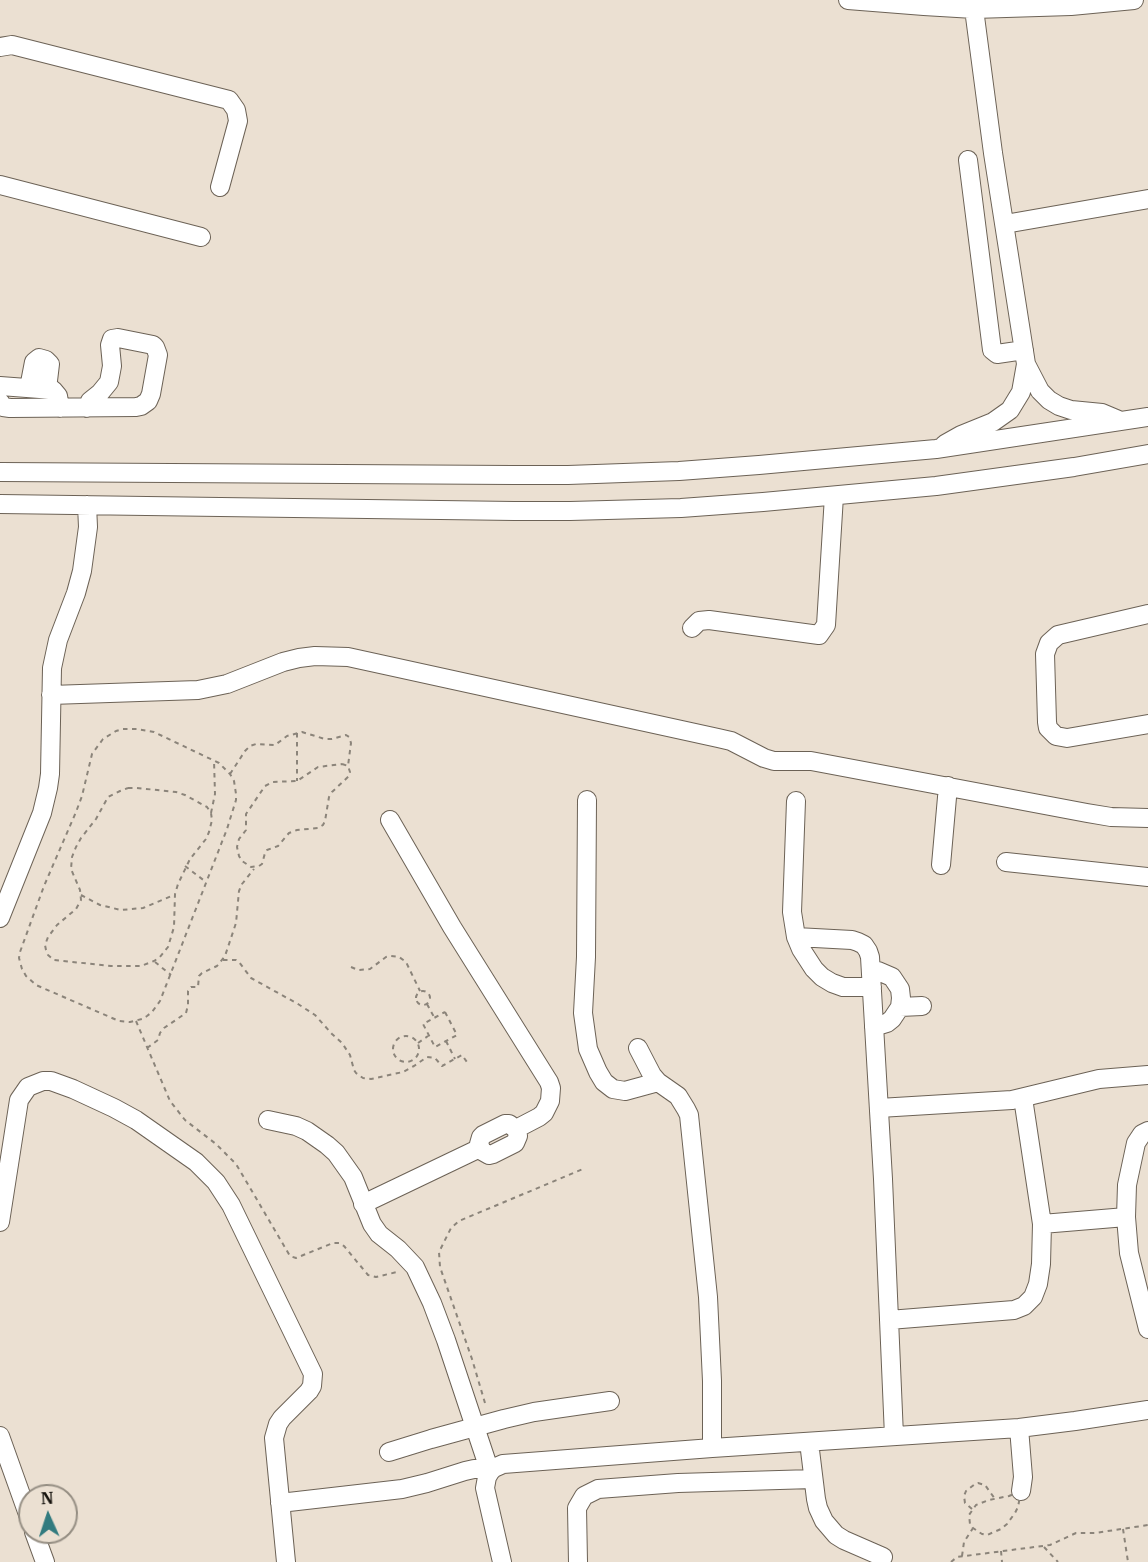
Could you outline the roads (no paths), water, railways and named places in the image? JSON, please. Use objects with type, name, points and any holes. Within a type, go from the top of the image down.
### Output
[{"type":"street","points":[[848,0],[974,9],[1071,6],[1134,0]]},
{"type":"street","points":[[936,449],[961,435],[993,422],[1010,410],[1021,392],[1025,357],[990,132],[974,9]]},
{"type":"street","points":[[0,47],[12,45],[229,100],[236,110],[238,121],[220,187]]},
{"type":"street","points":[[968,160],[992,350],[997,354],[1025,357]]},
{"type":"street","points":[[0,185],[201,237]]},
{"type":"street","points":[[1005,224],[1148,199]]},
{"type":"street","points":[[0,402],[7,408],[60,408],[87,408],[136,408],[145,404],[151,394],[158,355],[155,347],[118,338],[112,339],[110,345],[112,366],[109,382],[90,401],[87,408]]},
{"type":"street","points":[[1025,357],[1040,391],[1048,400],[1071,410],[1102,413],[1124,422]]},
{"type":"street","points":[[0,386],[53,390],[57,393],[60,408]]},
{"type":"street","points":[[0,472],[624,474],[759,465],[936,449],[1148,417]]},
{"type":"street","points":[[0,504],[570,511],[681,508],[936,486],[1148,454]]},
{"type":"street","points":[[0,465],[21,472]]},
{"type":"street","points":[[692,628],[699,621],[709,620],[819,635],[826,626],[834,496]]},
{"type":"street","points":[[0,918],[46,801],[50,774],[51,675],[60,633],[82,571],[88,527],[87,505]]},
{"type":"street","points":[[1148,614],[1058,635],[1049,643],[1045,654],[1047,722],[1051,732],[1056,736],[1075,737],[1148,724]]},
{"type":"street","points":[[51,695],[198,690],[227,684],[283,662],[332,655],[718,738],[774,760],[811,761],[1111,817],[1148,818]]},
{"type":"street","points":[[941,865],[948,786]]},
{"type":"street","points":[[587,800],[586,957],[583,1013],[588,1049],[604,1082],[613,1089],[625,1091],[658,1082]]},
{"type":"street","points":[[796,801],[792,912],[796,937],[814,969],[832,983],[843,987],[871,979],[878,971],[892,977],[897,982],[900,989],[900,1007],[892,1019],[874,1028]]},
{"type":"street","points":[[363,1204],[480,1148],[485,1153],[493,1154],[512,1145],[517,1140],[516,1129],[544,1113],[550,1101],[551,1088],[390,820]]},
{"type":"street","points":[[1006,862],[1148,877]]},
{"type":"street","points":[[796,937],[852,940],[864,945],[868,951],[879,1108],[894,1436]]},
{"type":"street","points":[[900,1007],[922,1006]]},
{"type":"street","points":[[638,1048],[652,1075],[672,1091],[682,1102],[689,1115],[708,1297],[712,1448]]},
{"type":"street","points":[[879,1108],[1000,1101],[1023,1098],[1099,1079],[1148,1075]]},
{"type":"street","points":[[0,1222],[18,1100],[28,1087],[43,1081],[59,1084],[114,1108],[156,1133],[206,1171],[231,1205],[314,1374],[309,1391],[282,1418],[275,1431],[274,1445],[286,1562]]},
{"type":"street","points":[[890,1320],[1014,1310],[1024,1306],[1033,1297],[1041,1264],[1042,1224],[1023,1098]]},
{"type":"street","points":[[268,1120],[301,1129],[327,1144],[353,1177],[372,1224],[379,1234],[398,1249],[414,1267],[432,1303],[458,1374],[483,1424],[490,1472]]},
{"type":"street","points":[[1148,1131],[1142,1134],[1136,1143],[1127,1185],[1126,1216],[1129,1253],[1148,1329]]},
{"type":"street","points":[[1042,1224],[1126,1216]]},
{"type":"street","points":[[389,1452],[483,1424],[534,1412],[610,1401]]},
{"type":"street","points":[[502,1562],[485,1482],[494,1468],[503,1464],[1018,1428],[1148,1410]]},
{"type":"street","points":[[1014,1495],[1022,1470],[1018,1428]]},
{"type":"street","points":[[0,1436],[18,1486]]},
{"type":"street","points":[[809,1442],[818,1508],[829,1527],[844,1540],[883,1557]]},
{"type":"street","points":[[280,1503],[402,1489],[474,1469],[490,1472]]},
{"type":"street","points":[[578,1562],[577,1508],[584,1496],[598,1489],[701,1482],[813,1479]]},
{"type":"street","points":[[38,1544],[45,1562]]}]
